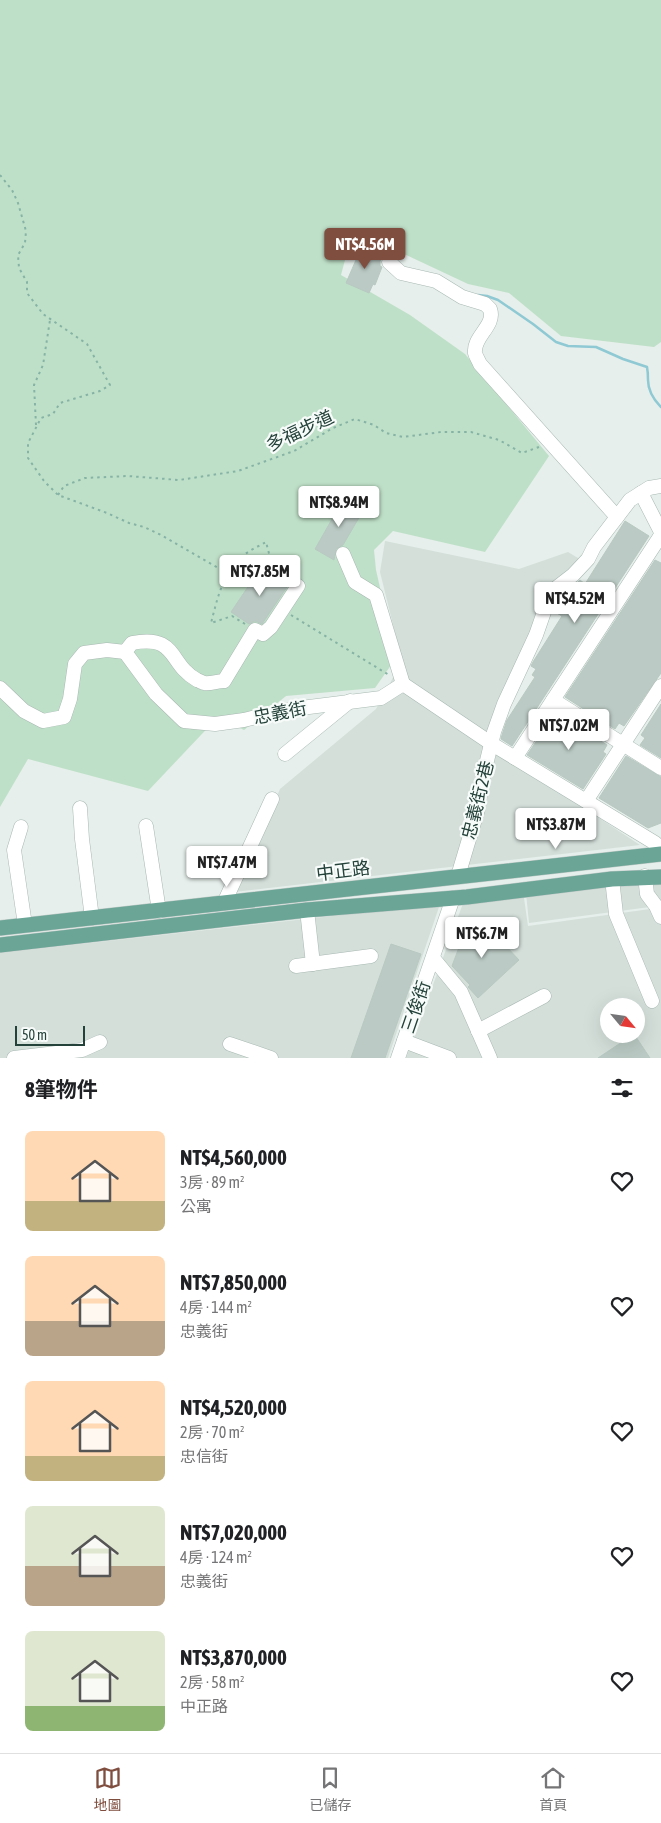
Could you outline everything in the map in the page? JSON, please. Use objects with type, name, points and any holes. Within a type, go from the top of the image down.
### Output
[{"type":"main road","name":"中正路","points":[[0,928],[458,876],[659,847]]},
{"type":"main road","points":[[654,876],[659,847]]},
{"type":"main road","points":[[453,898],[458,876]]},
{"type":"main road","name":"中正路","points":[[0,945],[307,910],[453,898],[612,879],[654,876]]},
{"type":"street","points":[[389,262],[402,273],[436,281],[462,297],[485,304],[490,309],[492,319],[477,343],[475,353],[480,364],[617,517]]},
{"type":"street","name":"忠義街2巷","points":[[458,876],[478,809],[482,781],[494,732],[504,704],[529,652],[550,592],[574,575],[588,559],[594,547],[630,500],[649,488],[661,486]]},
{"type":"street","points":[[515,758],[661,533],[641,493]]},
{"type":"street","points":[[343,554],[354,582],[376,595],[403,684],[492,744],[659,847]]},
{"type":"street","points":[[0,688],[24,711],[43,721],[64,717],[70,699],[75,664],[84,653],[107,650],[125,652],[132,642],[146,640],[161,644],[174,654],[189,675],[204,683],[224,681],[255,630],[263,634],[271,627],[298,586]]},
{"type":"street","name":"忠義街","points":[[125,652],[156,694],[184,721],[215,724],[244,720],[285,710],[380,698],[403,684]]},
{"type":"street","points":[[586,801],[661,686]]},
{"type":"street","points":[[553,700],[661,768]]},
{"type":"street","points":[[285,754],[350,701]]},
{"type":"street","points":[[224,903],[272,799]]},
{"type":"street","points":[[80,808],[92,918]]},
{"type":"street","points":[[21,826],[14,850],[25,925]]},
{"type":"street","points":[[146,826],[159,911]]},
{"type":"street","points":[[654,876],[647,894],[661,917]]},
{"type":"street","points":[[612,879],[616,914],[652,1001]]},
{"type":"street","name":"三俊街","points":[[398,1058],[453,898]]},
{"type":"street","points":[[307,910],[313,964]]},
{"type":"street","points":[[296,966],[371,956]]},
{"type":"street","points":[[433,958],[461,992],[490,1058]]},
{"type":"street","points":[[478,1031],[544,996]]},
{"type":"street","points":[[404,1041],[449,1058]]},
{"type":"street","points":[[14,1058],[82,1050],[100,1042]]},
{"type":"street","points":[[230,1044],[271,1058]]},
{"type":"path","points":[[0,175],[15,196],[26,231],[25,243],[18,255],[19,268],[27,282],[27,293],[43,314],[87,344],[110,385],[100,391],[60,403],[53,414],[41,418],[28,443],[28,458],[44,481],[58,495],[161,534],[227,573]]},
{"type":"path","points":[[36,428],[34,385],[43,366],[50,319]]},
{"type":"path","name":"多福步道","points":[[58,495],[64,486],[85,478],[128,476],[179,480],[238,471],[294,451],[334,428],[355,419],[374,425],[386,433],[403,437],[440,432],[471,432],[499,440],[522,452],[551,443]]},
{"type":"path","points":[[255,630],[232,616],[211,624],[218,596],[227,573],[240,558],[266,542],[271,561],[303,579],[298,586]]},
{"type":"path","points":[[282,610],[403,684]]},
{"type":"shaded area","points":[[385,541],[519,569],[568,552],[583,561],[546,591],[535,628],[484,742],[640,845],[234,892],[280,789],[376,709],[402,661],[380,572]]},
{"type":"shaded area","points":[[661,876],[661,908],[650,907],[529,923],[526,893]]},
{"type":"shaded area","points":[[523,891],[528,926],[650,909],[661,911],[661,1058],[406,1058],[465,898]]},
{"type":"shaded area","points":[[440,904],[388,1058],[0,1058],[0,953]]},
{"type":"green space","points":[[0,0],[661,0],[661,342],[654,347],[561,336],[509,293],[468,284],[353,230],[341,275],[410,315],[465,354],[549,456],[485,552],[393,531],[374,550],[376,570],[396,658],[375,688],[286,696],[244,730],[218,717],[148,791],[28,759],[0,807]]},
{"type":"building","points":[[362,246],[383,256],[380,261],[380,266],[382,267],[375,285],[373,284],[369,293],[346,283]]},
{"type":"building","points":[[344,498],[364,509],[343,545],[336,549],[334,560],[315,549]]},
{"type":"building","points":[[625,521],[649,536],[512,746],[501,739],[502,735],[507,720],[535,677],[532,675],[536,669],[531,666],[533,662],[562,616],[555,612],[564,597],[567,599],[580,580],[585,584]]},
{"type":"building","points":[[655,560],[661,563],[661,673],[624,726],[619,723],[615,729],[565,697]]},
{"type":"building","points":[[262,566],[289,584],[262,624],[255,621],[249,624],[231,612]]},
{"type":"building","points":[[661,704],[661,758],[640,745],[645,738],[641,735]]},
{"type":"building","points":[[556,712],[607,745],[603,752],[606,754],[583,789],[527,755]]},
{"type":"building","points":[[626,756],[661,777],[661,823],[648,828],[599,798]]},
{"type":"building","points":[[478,921],[487,931],[490,929],[519,960],[478,998],[468,987],[470,985],[452,966],[464,934]]},
{"type":"building","points":[[391,944],[421,954],[385,1058],[351,1058]]},
{"type":"building","points":[[620,1043],[640,1043],[650,1058],[598,1058]]},
{"type":"waterway","points":[[478,295],[498,300],[556,342],[568,346],[596,347],[647,367],[650,391],[661,407]]}]
